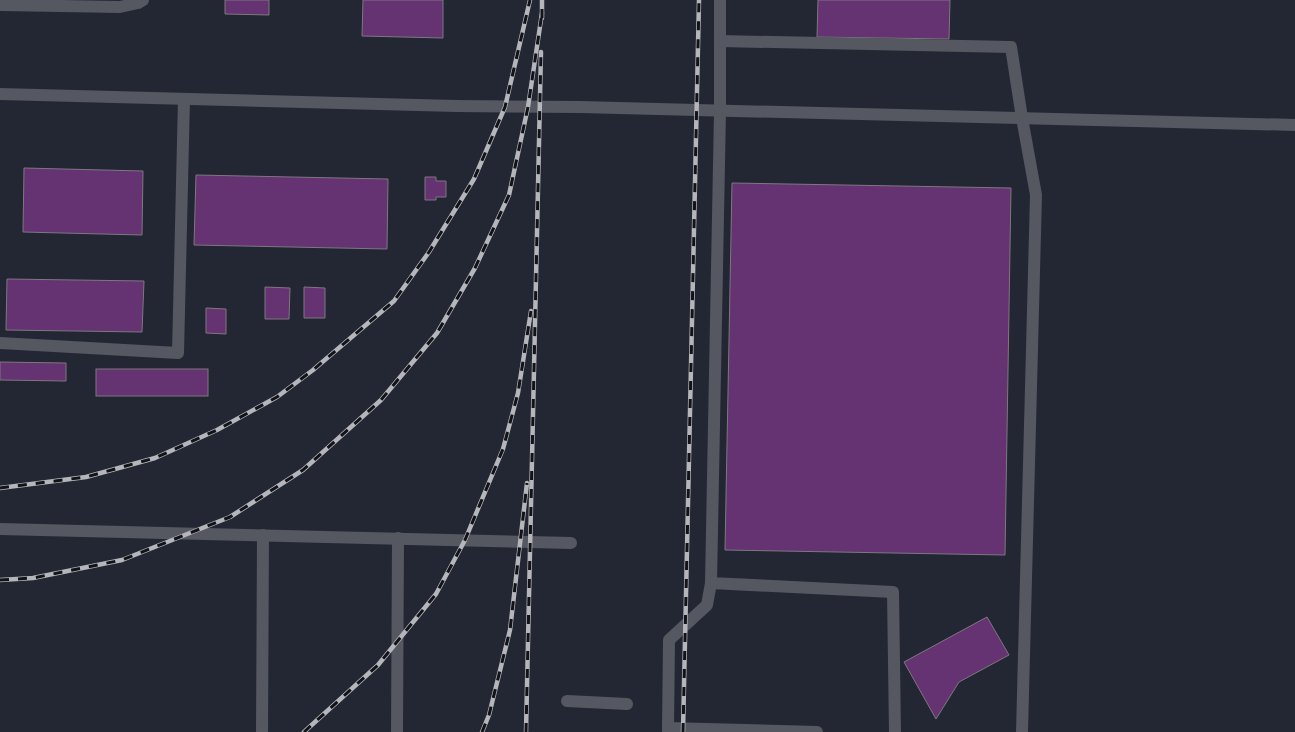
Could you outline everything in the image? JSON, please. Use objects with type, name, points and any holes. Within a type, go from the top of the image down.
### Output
[{"type":"lane","points":[[0,5],[120,7],[138,3],[143,0]]},
{"type":"lane","points":[[720,0],[720,111],[711,583],[707,605],[669,640],[668,730],[817,732]]},
{"type":"lane","points":[[720,41],[1012,47],[1022,118],[1036,195],[1022,732]]},
{"type":"lane","points":[[0,94],[1295,125]]},
{"type":"lane","points":[[0,343],[178,352],[184,99]]},
{"type":"lane","points":[[0,529],[571,543]]},
{"type":"lane","points":[[262,732],[263,535]]},
{"type":"lane","points":[[397,732],[398,538]]},
{"type":"lane","points":[[711,583],[893,592],[895,732]]},
{"type":"lane","points":[[567,701],[627,704]]},
{"type":"shaded area","points":[[0,0],[1295,0],[1295,732],[0,732]]},
{"type":"building","points":[[225,0],[269,0],[269,15],[225,14]]},
{"type":"building","points":[[363,0],[443,0],[443,38],[362,36]]},
{"type":"building","points":[[818,0],[950,0],[949,39],[817,37]]},
{"type":"building","points":[[24,168],[143,171],[142,235],[23,232]]},
{"type":"building","points":[[196,175],[388,179],[387,249],[194,245]]},
{"type":"building","points":[[425,177],[436,177],[436,181],[446,181],[446,197],[436,197],[436,200],[425,200]]},
{"type":"building","points":[[732,183],[1011,188],[1005,555],[725,550]]},
{"type":"building","points":[[7,279],[144,281],[142,332],[6,330]]},
{"type":"building","points":[[265,287],[290,288],[289,319],[265,319]]},
{"type":"building","points":[[304,287],[325,288],[325,318],[304,318]]},
{"type":"building","points":[[206,308],[226,309],[226,334],[206,333]]},
{"type":"building","points":[[0,362],[66,363],[66,381],[0,380]]},
{"type":"building","points":[[96,369],[208,369],[208,396],[96,396]]},
{"type":"building","points":[[987,617],[1009,655],[959,682],[936,719],[904,662]]},
{"type":"railway","points":[[0,488],[86,477],[155,458],[217,430],[277,397],[313,370],[394,301],[429,252],[474,179],[505,107],[530,0]]},
{"type":"railway","points":[[542,0],[542,18]]},
{"type":"railway","points":[[683,732],[699,0]]},
{"type":"railway","points":[[0,580],[33,578],[122,560],[230,517],[303,470],[381,400],[437,333],[475,268],[509,195],[528,107],[542,13]]},
{"type":"railway","points":[[526,732],[541,52]]},
{"type":"railway","points":[[304,732],[378,665],[436,594],[465,540],[503,449],[518,393],[531,311]]},
{"type":"railway","points":[[482,732],[489,715],[510,630],[527,483]]}]
